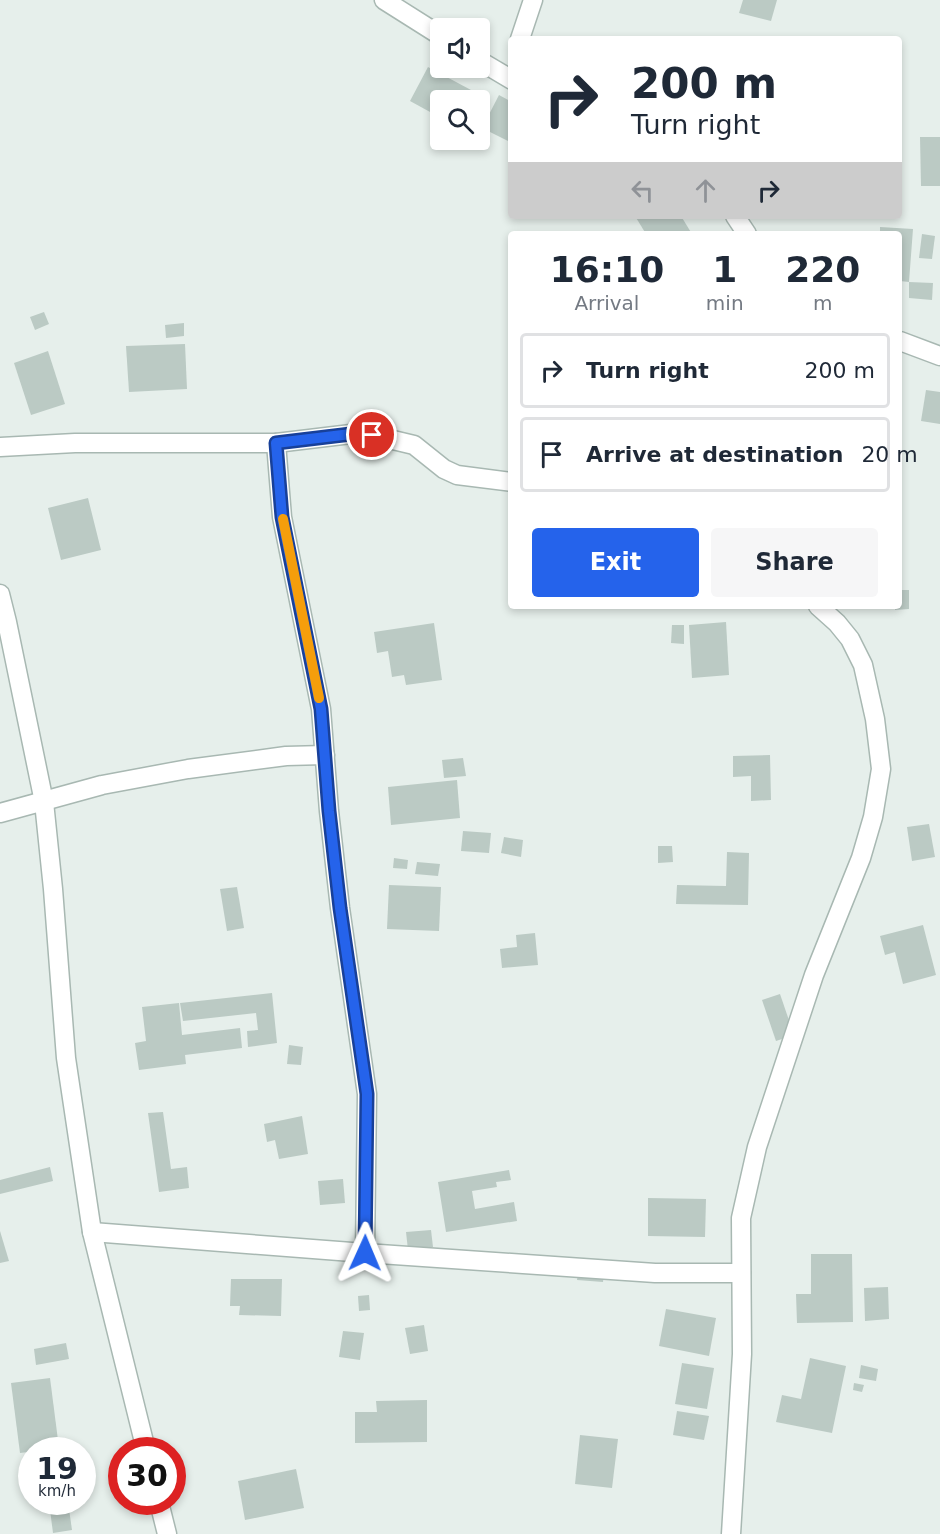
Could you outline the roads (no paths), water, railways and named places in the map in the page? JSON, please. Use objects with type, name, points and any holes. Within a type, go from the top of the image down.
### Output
[{"type":"street","points":[[384,0],[430,29]]},
{"type":"street","points":[[521,36],[533,0]]},
{"type":"street","points":[[490,65],[508,73]]},
{"type":"street","points":[[902,342],[940,356]]},
{"type":"street","points":[[0,447],[75,443],[276,443],[351,434],[372,435],[414,445],[444,469],[457,475],[508,481]]},
{"type":"street","points":[[276,443],[282,517],[321,709],[340,908],[367,1094],[365,1253]]},
{"type":"street","points":[[0,594],[8,622],[44,802],[66,1058],[92,1232],[143,1437]]},
{"type":"street","points":[[731,1534],[742,1354],[741,1218],[757,1147],[814,975],[861,858],[873,817],[881,769],[875,719],[863,665],[850,639],[821,609]]},
{"type":"street","points":[[0,813],[102,785],[188,769],[265,758],[325,755]]},
{"type":"street","points":[[92,1232],[655,1273],[741,1273]]},
{"type":"street","points":[[162,1515],[167,1534]]}]
